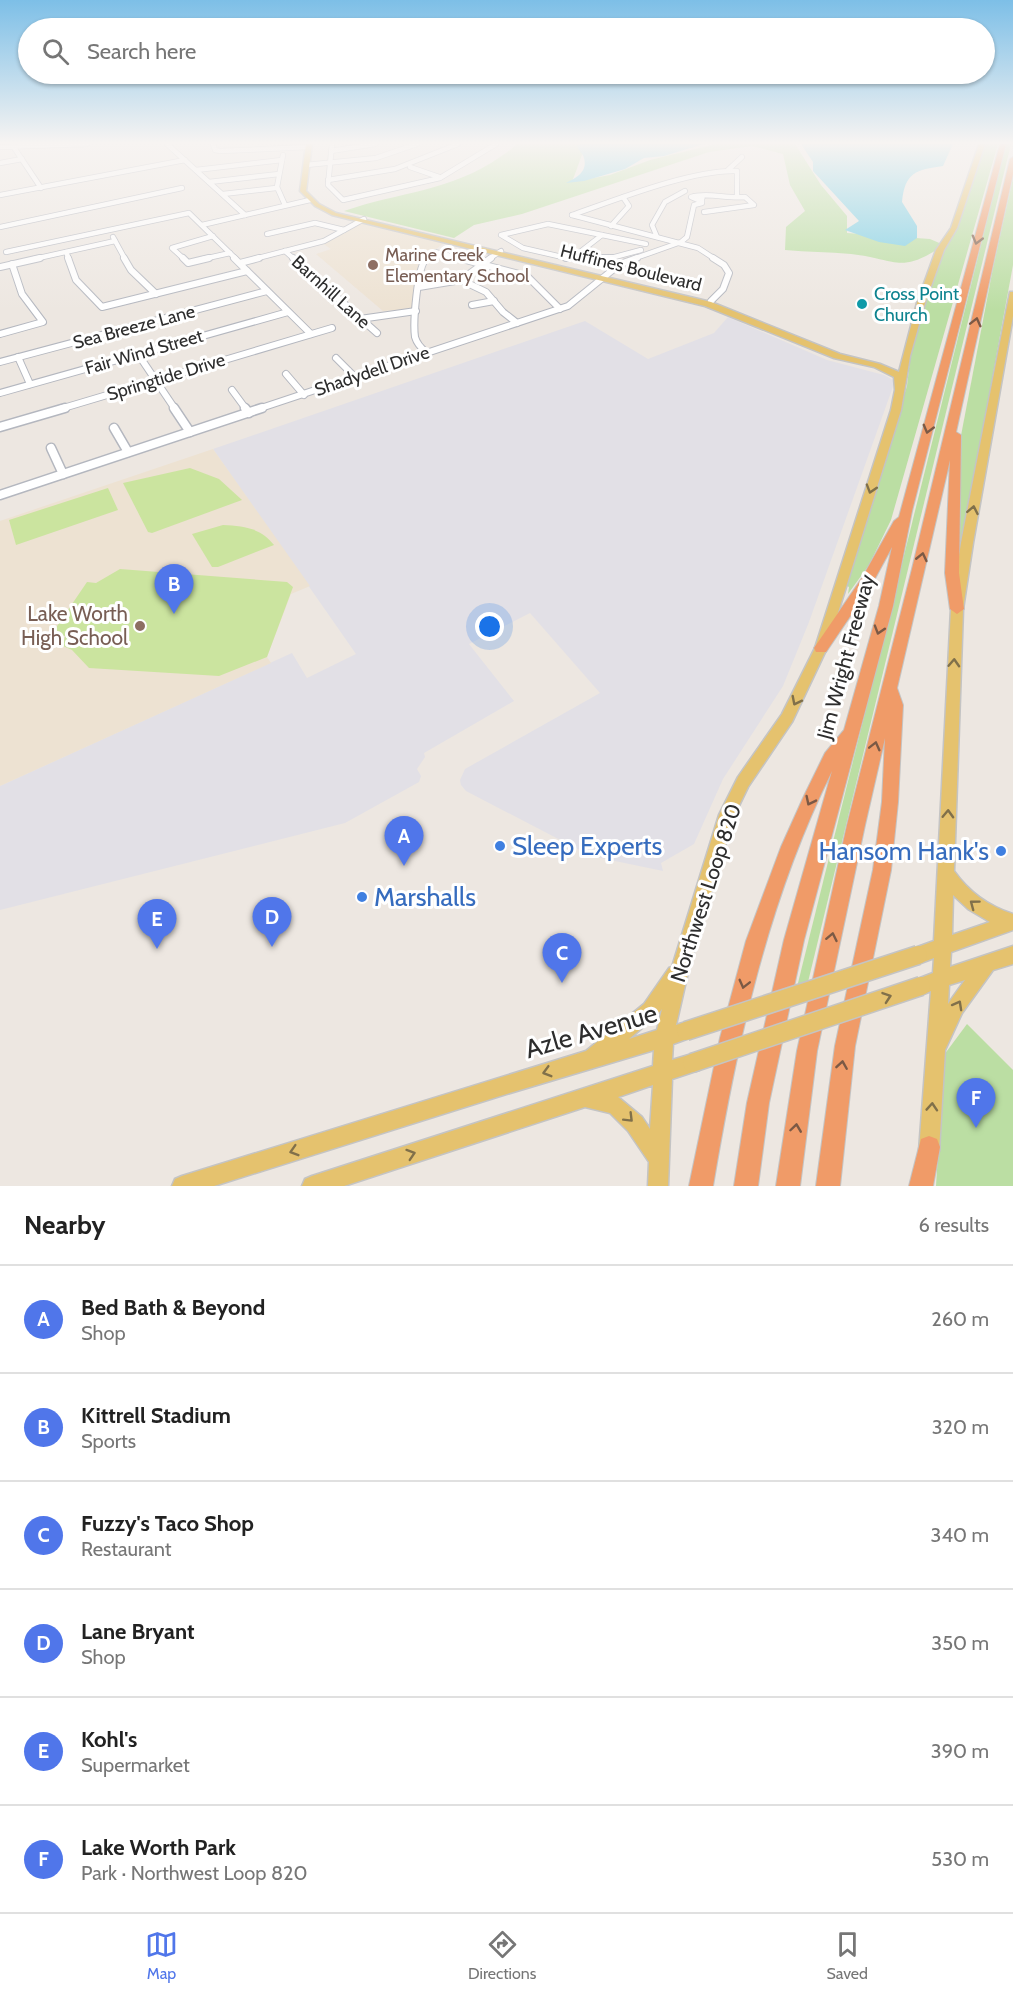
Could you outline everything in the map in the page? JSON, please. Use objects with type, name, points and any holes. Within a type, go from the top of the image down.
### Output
[{"type":"highway","name":"Jim Wright Freeway","points":[[746,1186],[758,1103],[774,1026],[813,867],[886,606],[906,511],[989,199]]},
{"type":"highway","points":[[788,1186],[807,1051],[856,825],[1004,199]]},
{"type":"highway","points":[[956,405],[961,410],[955,439],[952,573],[957,609]]},
{"type":"highway","points":[[821,648],[867,581],[906,511]]},
{"type":"highway","points":[[828,1186],[845,1046],[882,870],[888,825],[895,705],[890,688]]},
{"type":"highway","points":[[702,1186],[714,1112],[731,1038],[769,899],[796,830],[832,754],[851,734]]},
{"type":"highway","points":[[921,1186],[929,1147]]},
{"type":"main road","name":"Northwest Loop 820","points":[[658,1186],[660,1074],[664,1038],[680,968],[727,815],[743,782],[787,718],[821,648],[901,393],[906,356],[940,250],[954,228],[964,199]]},
{"type":"main road","name":"Huffines Boulevard","points":[[310,200],[330,211],[362,220],[709,303],[817,344],[883,362],[900,361],[906,356]]},
{"type":"main road","points":[[926,1186],[943,947],[957,609],[1013,294]]},
{"type":"main road","name":"Huffines Boulevard","points":[[817,344],[851,361],[894,373],[900,380],[898,390],[901,393]]},
{"type":"main road","points":[[945,872],[959,892],[973,904],[995,917],[1013,922]]},
{"type":"main road","name":"Azle Avenue","points":[[182,1186],[664,1038],[918,956],[1013,922]]},
{"type":"main road","points":[[312,1186],[660,1074],[1013,955]]},
{"type":"main road","points":[[936,1052],[956,1007],[988,963]]},
{"type":"main road","points":[[585,1061],[650,1010],[680,968]]},
{"type":"main road","points":[[584,1098],[615,1105],[635,1124],[659,1159]]},
{"type":"street","points":[[0,226],[131,199]]},
{"type":"street","points":[[229,199],[245,215]]},
{"type":"street","points":[[281,199],[285,206]]},
{"type":"street","points":[[616,199],[572,215],[681,242],[713,256],[729,273],[723,291],[709,303]]},
{"type":"street","points":[[611,226],[629,206],[625,199]]},
{"type":"street","points":[[657,237],[652,225],[665,202],[670,199]]},
{"type":"street","points":[[681,242],[687,237],[694,205],[702,203],[702,199]]},
{"type":"street","points":[[704,212],[754,205],[748,199]]},
{"type":"street","points":[[202,225],[310,200]]},
{"type":"street","points":[[6,252],[189,213],[311,334]]},
{"type":"street","points":[[240,263],[324,241],[362,220]]},
{"type":"street","name":"Huffines Boulevard","points":[[579,254],[571,259],[513,244],[501,235],[542,223],[602,235]]},
{"type":"street","points":[[267,234],[312,224],[344,230]]},
{"type":"street","points":[[107,230],[130,270],[156,294]]},
{"type":"street","points":[[602,235],[646,244],[640,251],[605,260],[579,254],[602,235]]},
{"type":"street","points":[[213,236],[172,248],[188,263],[230,253]]},
{"type":"street","points":[[0,267],[115,241]]},
{"type":"street","name":"Shadydell Drive","points":[[0,495],[560,309],[581,298],[620,264],[681,242]]},
{"type":"street","name":"Barnhill Lane","points":[[285,251],[377,333]]},
{"type":"street","points":[[66,252],[76,280],[102,308],[247,271]]},
{"type":"street","points":[[426,352],[416,341],[420,266],[435,252],[527,276],[538,284],[550,302],[560,309]]},
{"type":"street","points":[[419,287],[461,280],[499,252]]},
{"type":"street","points":[[0,334],[42,323],[22,294],[12,264]]},
{"type":"street","points":[[461,280],[486,292],[503,312],[517,323]]},
{"type":"street","name":"Sea Breeze Lane","points":[[0,362],[267,291]]},
{"type":"street","points":[[472,305],[494,301]]},
{"type":"street","points":[[360,319],[416,311]]},
{"type":"street","name":"Fair Wind Street","points":[[0,393],[288,312]]},
{"type":"street","name":"Springtide Drive","points":[[0,427],[333,328]]},
{"type":"street","points":[[138,354],[190,432]]},
{"type":"street","points":[[18,357],[30,384]]},
{"type":"street","points":[[336,358],[356,378]]},
{"type":"street","points":[[286,374],[304,395]]},
{"type":"street","points":[[232,390],[249,413]]},
{"type":"street","points":[[114,428],[128,452]]},
{"type":"street","points":[[51,448],[63,474]]},
{"type":"shaded area","name":"Marine Creek Elementary School","points":[[360,223],[444,243],[419,262],[412,309],[383,311],[316,254],[331,249],[322,243]]},
{"type":"shaded area","points":[[728,317],[827,360],[884,375],[895,381],[809,622],[783,686],[723,779],[694,844],[661,863],[663,871],[591,856],[466,791],[461,785],[460,780],[465,769],[600,693],[530,613],[469,644],[514,701],[424,753],[425,757],[417,769],[421,776],[419,782],[345,823],[0,910],[0,786],[292,653],[307,678],[356,654],[213,449],[585,321],[648,359],[714,333]]},
{"type":"shaded area","name":"Lake Worth High School","points":[[213,449],[310,586],[291,594],[267,657],[271,663],[0,786],[0,521]]},
{"type":"green space","points":[[388,199],[566,199],[522,214],[474,225],[454,238],[344,211]]},
{"type":"green space","points":[[798,199],[833,199],[847,216],[847,233],[930,239],[944,245],[917,260],[898,263],[851,254],[785,250],[786,227],[805,211]]},
{"type":"green space","points":[[967,199],[982,199],[891,520],[869,565],[848,594],[849,587],[845,585],[907,386],[912,343],[943,251],[958,226]]},
{"type":"green space","points":[[992,199],[998,199],[808,982],[797,987]]},
{"type":"green space","points":[[1008,199],[1013,199],[1013,265],[959,559],[959,446]]},
{"type":"green space","points":[[190,468],[219,479],[242,500],[152,533],[148,532],[123,483]]},
{"type":"green space","points":[[108,488],[118,510],[16,545],[9,520]]},
{"type":"green space","points":[[223,525],[258,531],[274,545],[218,567],[212,567],[192,534]]},
{"type":"green space","points":[[120,569],[287,582],[293,587],[267,657],[219,676],[89,668],[72,650],[63,646],[65,636],[51,635],[87,582],[96,583]]},
{"type":"green space","points":[[967,1024],[1013,1070],[1013,1186],[936,1186],[944,1055]]},
{"type":"water","points":[[839,199],[903,199],[917,226],[917,238],[905,246],[879,242],[845,230],[859,221]]},
{"type":"place","name":"Marine Creek Elementary School","points":[[373,265]]},
{"type":"place","name":"Cross Point Church","points":[[862,304]]},
{"type":"place","name":"Kittrell Stadium","points":[[174,614]]},
{"type":"place","name":"Lake Worth High School","points":[[140,626]]},
{"type":"place","name":"Sleep Experts","points":[[500,846]]},
{"type":"place","name":"Hansom Hank's","points":[[1001,851]]},
{"type":"place","name":"Bed Bath & Beyond","points":[[404,866]]},
{"type":"place","name":"Marshalls","points":[[362,897]]},
{"type":"place","name":"Lane Bryant","points":[[272,947]]},
{"type":"place","name":"Kohl's","points":[[157,949]]},
{"type":"place","name":"Fuzzy's Taco Shop","points":[[562,983]]},
{"type":"place","name":"Lake Worth Park","points":[[976,1128]]}]
